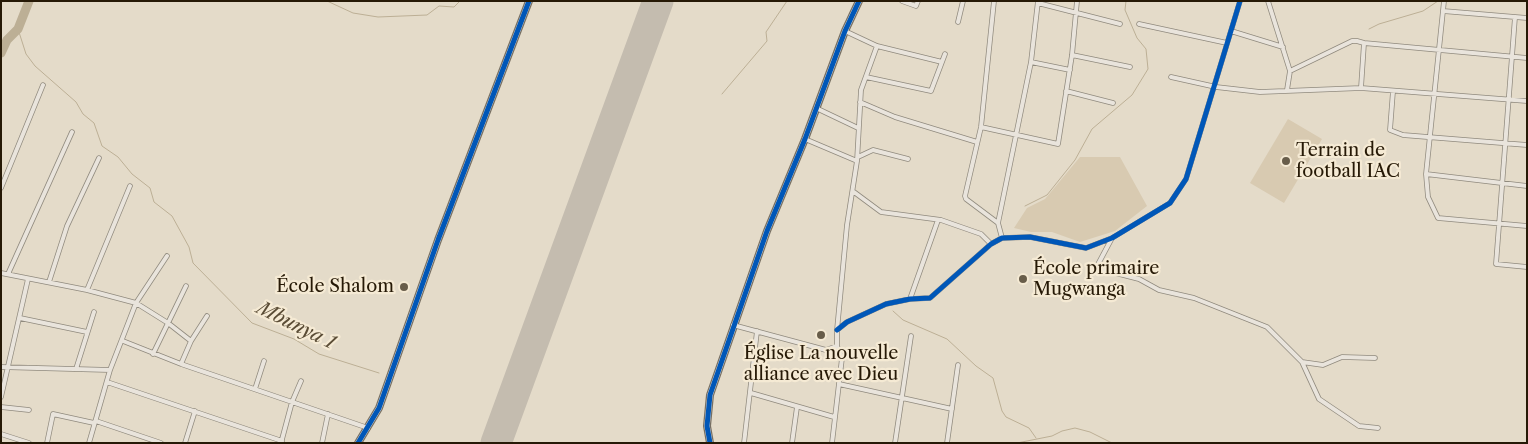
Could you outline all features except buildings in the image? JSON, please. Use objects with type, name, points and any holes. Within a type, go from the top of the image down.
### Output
[{"type":"street","points":[[358,443],[379,408],[438,240],[529,1]]},
{"type":"street","points":[[710,443],[707,426],[710,395],[767,231],[805,139],[845,31],[859,1]]},
{"type":"street","points":[[904,2],[916,6],[918,1]]},
{"type":"street","points":[[958,22],[963,1]]},
{"type":"street","points":[[994,1],[980,127],[965,196],[966,200],[998,223]]},
{"type":"street","points":[[980,127],[1058,144],[1072,55],[1076,1]]},
{"type":"street","points":[[836,330],[886,304],[910,299],[930,298],[992,244],[1002,238],[1030,237],[1086,248],[1112,238],[1170,203],[1186,179],[1216,87],[1240,1]]},
{"type":"street","points":[[1268,1],[1290,71],[1287,90]]},
{"type":"street","points":[[1444,1],[1426,174],[1428,197],[1438,218],[1527,226]]},
{"type":"street","points":[[1002,238],[998,223],[1018,136],[1031,62],[1038,2],[1120,24]]},
{"type":"street","points":[[1443,11],[1527,18]]},
{"type":"street","points":[[1515,17],[1496,264],[1527,267]]},
{"type":"street","points":[[1139,24],[1227,43]]},
{"type":"street","points":[[845,31],[877,46],[942,62]]},
{"type":"street","points":[[1231,31],[1283,47]]},
{"type":"street","points":[[1290,71],[1352,41],[1527,58]]},
{"type":"street","points":[[1361,88],[1364,43]]},
{"type":"street","points":[[832,443],[842,358],[837,346],[836,330],[848,225],[854,192],[861,90],[877,46]]},
{"type":"street","points":[[866,77],[931,91],[945,54]]},
{"type":"street","points":[[1072,55],[1130,67]]},
{"type":"street","points":[[1031,62],[1070,70]]},
{"type":"street","points":[[1171,77],[1216,87],[1260,92],[1361,88],[1527,101]]},
{"type":"street","points":[[1,188],[43,85]]},
{"type":"street","points":[[1393,90],[1390,130],[1403,135],[1527,145]]},
{"type":"street","points":[[1066,91],[1112,103]]},
{"type":"street","points":[[860,102],[895,117],[977,142]]},
{"type":"street","points":[[816,108],[858,128]]},
{"type":"street","points":[[8,274],[72,132]]},
{"type":"street","points":[[805,139],[857,159]]},
{"type":"street","points":[[857,159],[873,150],[908,159]]},
{"type":"street","points":[[49,282],[67,226],[99,158]]},
{"type":"street","points":[[1426,174],[1527,186]]},
{"type":"street","points":[[87,290],[130,186]]},
{"type":"street","points":[[854,192],[881,212],[938,220],[981,234],[992,244]]},
{"type":"street","points":[[910,299],[938,220]]},
{"type":"street","points":[[1112,238],[1096,268],[1139,279],[1159,290],[1194,298],[1267,327],[1302,362],[1319,399],[1359,426],[1378,428]]},
{"type":"street","points":[[88,443],[110,370],[123,342],[136,303],[166,256]]},
{"type":"street","points":[[1,273],[87,290],[136,303],[168,323],[191,341]]},
{"type":"street","points":[[1,397],[28,279]]},
{"type":"street","points":[[153,354],[186,286]]},
{"type":"street","points":[[76,369],[94,312]]},
{"type":"street","points":[[181,364],[191,341],[207,316]]},
{"type":"street","points":[[20,318],[87,332]]},
{"type":"street","points":[[734,325],[826,350],[837,346]]},
{"type":"street","points":[[744,443],[757,331]]},
{"type":"street","points":[[895,443],[910,336]]},
{"type":"street","points":[[123,342],[181,364],[368,428]]},
{"type":"street","points":[[1302,362],[1323,365],[1342,357],[1375,358]]},
{"type":"street","points":[[255,389],[264,361]]},
{"type":"street","points":[[947,443],[958,365]]},
{"type":"street","points":[[1,367],[110,370]]},
{"type":"street","points":[[107,382],[282,442],[292,402],[301,381]]},
{"type":"street","points":[[839,384],[952,409]]},
{"type":"street","points":[[751,393],[834,418]]},
{"type":"street","points":[[1,407],[29,410]]},
{"type":"street","points":[[792,443],[797,407]]},
{"type":"street","points":[[185,443],[195,411]]},
{"type":"street","points":[[47,443],[53,414],[95,422],[161,443]]},
{"type":"street","points":[[322,443],[328,414]]},
{"type":"street","points":[[1,434],[14,441],[29,443]]},
{"type":"shaded area","name":"Terrain de football IAC","points":[[1288,119],[1322,139],[1284,203],[1250,183]]},
{"type":"shaded area","points":[[1080,157],[1120,157],[1147,206],[1115,231],[1080,242],[1052,232],[1031,232],[1014,228],[1027,208],[1045,199]]},
{"type":"waterway","name":"Mbunya 1","points":[[1,53],[7,40],[18,29],[29,1]]},
{"type":"waterway","points":[[306,1],[325,1]]},
{"type":"waterway","points":[[327,1],[353,13],[378,17],[427,15],[439,6],[454,7],[460,1]]},
{"type":"waterway","points":[[722,94],[767,41],[766,32],[787,1]]},
{"type":"waterway","points":[[1025,206],[1047,195],[1075,160],[1092,129],[1132,95],[1148,69],[1146,49],[1137,38],[1125,10],[1126,1]]},
{"type":"waterway","points":[[1369,29],[1379,24],[1423,11],[1438,1]]},
{"type":"waterway","name":"Mbunya 1","points":[[18,29],[26,54],[35,66],[76,102],[83,114],[94,123],[102,146],[118,157],[132,174],[150,188],[154,202],[172,216],[189,247],[193,263],[252,323],[294,339],[319,354],[379,373]]},
{"type":"waterway","points":[[893,311],[903,320],[947,339],[976,366],[993,378],[1002,411],[1006,417],[1029,428],[1036,438]]},
{"type":"waterway","points":[[1017,443],[1052,436],[1075,428],[1090,432],[1112,443]]},
{"type":"runway","points":[[496,443],[658,1]]},
{"type":"cycle path","points":[[358,443],[379,408],[438,240],[529,1]]},
{"type":"cycle path","points":[[710,443],[707,426],[710,395],[767,231],[805,139],[845,31],[859,1]]},
{"type":"cycle path","points":[[837,330],[847,322],[886,304],[910,299],[930,298],[991,244],[1002,238],[1030,237],[1086,248],[1112,238],[1170,203],[1186,179],[1240,1]]},
{"type":"place","name":"Terrain de football IAC","points":[[1286,161]]},
{"type":"place","name":"École primaire Mugwanga","points":[[1023,279]]},
{"type":"place","name":"École Shalom","points":[[404,287]]},
{"type":"place","name":"Église La nouvelle alliance avec Dieu","points":[[821,335]]}]
